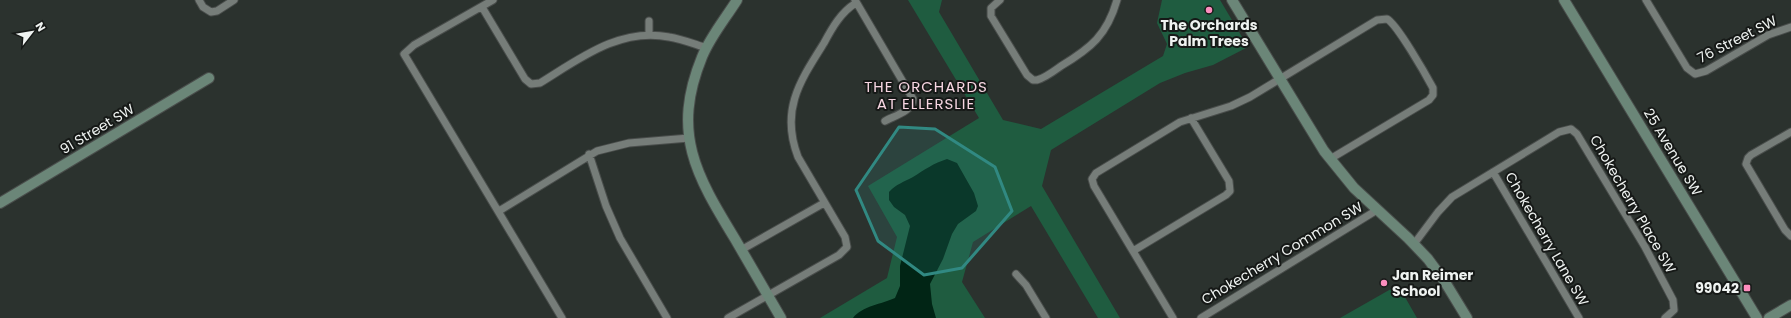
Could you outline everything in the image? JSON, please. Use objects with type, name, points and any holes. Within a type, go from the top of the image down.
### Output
[{"type":"street","points":[[199,0],[204,7],[211,12],[217,11],[234,0]]},
{"type":"street","points":[[493,0],[414,45],[404,54],[562,318]]},
{"type":"street","points":[[737,0],[707,48],[697,72],[690,96],[688,112],[689,138],[694,160],[703,187],[781,318]]},
{"type":"street","points":[[1000,0],[991,8],[991,16],[1027,75],[1033,80],[1040,79],[1078,56],[1106,34],[1117,0]]},
{"type":"street","points":[[1232,0],[1330,159],[1354,188],[1414,244],[1436,269],[1467,318]]},
{"type":"street","name":"25 Avenue SW","points":[[1564,0],[1757,318]]},
{"type":"street","name":"76 Street SW","points":[[1646,0],[1687,68],[1695,74],[1706,71],[1768,35],[1791,27]]},
{"type":"street","points":[[728,318],[839,255],[847,247],[845,238],[803,167],[793,145],[791,135],[794,96],[801,80],[836,23],[855,2],[912,99],[913,103],[910,108],[885,121]]},
{"type":"street","points":[[482,7],[525,79],[531,84],[540,83],[603,45],[625,38],[649,35],[675,38],[707,48]]},
{"type":"street","points":[[1173,318],[1094,186],[1093,176],[1175,125],[1191,118],[1238,104],[1378,20],[1387,19],[1393,23],[1431,85],[1433,95],[1429,100],[1330,159]]},
{"type":"street","points":[[649,21],[649,35]]},
{"type":"street","name":"91 Street SW","points":[[0,203],[209,78]]},
{"type":"street","points":[[1133,251],[1226,195],[1230,191],[1229,181],[1191,118]]},
{"type":"street","name":"Chokecherry Place SW","points":[[1414,244],[1447,202],[1493,172],[1563,130],[1571,129],[1574,131],[1629,220],[1673,300],[1674,310],[1664,318]]},
{"type":"street","points":[[1791,132],[1751,155],[1747,161],[1749,170],[1785,230],[1791,236]]},
{"type":"street","points":[[499,211],[589,154],[611,146],[629,143],[689,138]]},
{"type":"street","points":[[589,154],[615,227],[629,255],[667,318]]},
{"type":"street","name":"Chokecherry Lane SW","points":[[1493,172],[1579,318]]},
{"type":"street","points":[[741,250],[824,203]]},
{"type":"street","name":"Chokecherry Common SW","points":[[1201,318],[1377,210]]},
{"type":"street","points":[[1016,274],[1026,284],[1046,318]]},
{"type":"street","points":[[1769,318],[1791,305]]},
{"type":"highlighted area","points":[[899,127],[935,129],[995,167],[1012,211],[962,268],[924,275],[878,241],[856,190]]},
{"type":"shaded area","points":[[908,0],[942,0],[939,12],[1003,120],[1041,129],[1163,56],[1167,44],[1157,23],[1162,0],[1220,0],[1248,47],[1213,65],[1185,73],[1160,83],[1051,150],[1042,186],[1120,318],[1098,318],[1031,206],[973,242],[962,282],[985,318],[820,318],[887,278],[897,237],[868,186],[979,118]]},
{"type":"shaded area","points":[[947,159],[957,163],[974,193],[978,206],[976,211],[958,224],[952,234],[943,259],[930,284],[932,304],[936,318],[853,318],[867,308],[895,298],[900,286],[900,266],[910,226],[905,215],[894,207],[889,200],[889,192],[897,185],[929,167]]},
{"type":"shaded area","points":[[1398,285],[1417,318],[1340,318]]},
{"type":"place","name":"The Orchards Palm Trees","points":[[1209,10]]},
{"type":"place","name":"Jan Reimer School","points":[[1384,283]]},
{"type":"place","name":"99042","points":[[1747,288]]},
{"type":"district","name":"THE ORCHARDS AT ELLERSLIE","points":[[926,94]]}]
